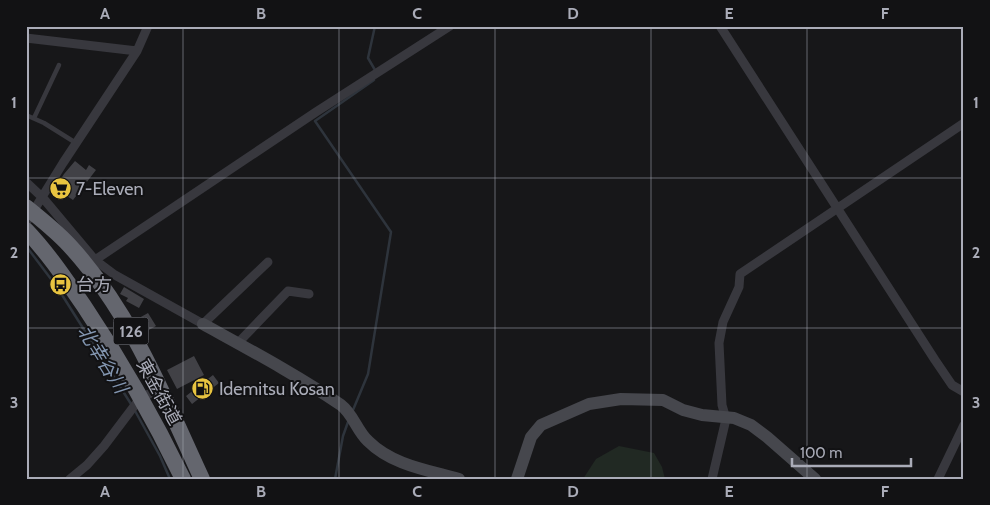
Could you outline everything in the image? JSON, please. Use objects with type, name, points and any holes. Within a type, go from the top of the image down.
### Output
[{"type":"highway","name":"東金街道","points":[[29,214],[68,244],[102,287],[126,322],[148,363],[202,479]]},
{"type":"highway","name":"東金街道","points":[[26,230],[62,275],[101,332],[141,398],[183,479]]},
{"type":"street","points":[[29,214],[43,198],[76,143],[137,51],[148,26]]},
{"type":"street","points":[[95,260],[316,112],[450,26]]},
{"type":"street","points":[[720,26],[940,368],[952,385],[964,392]]},
{"type":"street","points":[[26,38],[137,51]]},
{"type":"street","points":[[712,479],[726,418],[722,405],[719,343],[723,322],[739,287],[740,274],[964,123]]},
{"type":"street","points":[[26,182],[43,198],[95,260],[115,275],[310,384],[344,408],[366,440],[383,453],[412,466],[458,479]]},
{"type":"street","points":[[203,324],[268,262]]},
{"type":"street","points":[[102,287],[115,275]]},
{"type":"street","points":[[238,344],[288,291],[309,294]]},
{"type":"street","points":[[70,479],[87,465],[104,446],[141,398],[160,390]]},
{"type":"street","points":[[517,479],[527,446],[536,429],[541,425],[589,404],[621,399],[663,400],[683,410],[702,416],[734,418],[751,425],[816,479]]},
{"type":"street","points":[[938,479],[964,425]]},
{"type":"lane","points":[[34,118],[59,64]]},
{"type":"lane","points":[[26,115],[76,143]]},
{"type":"shaded area","points":[[619,446],[654,453],[662,467],[665,479],[583,479],[596,459]]},
{"type":"building","points":[[75,161],[86,170],[89,165],[96,170],[73,200],[55,188]]},
{"type":"building","points":[[124,287],[144,299],[139,308],[126,301],[128,298],[120,294]]},
{"type":"building","points":[[148,313],[156,326],[147,331],[139,318]]},
{"type":"building","points":[[194,356],[204,375],[177,389],[167,370]]},
{"type":"building","points":[[213,375],[219,383],[192,404],[186,396]]},
{"type":"waterway","points":[[375,26],[368,58],[375,70]]},
{"type":"waterway","points":[[353,410],[368,374],[391,232],[315,121],[374,80]]},
{"type":"waterway","name":"北幸谷川","points":[[26,246],[57,287],[131,404]]},
{"type":"waterway","name":"北幸谷川","points":[[134,409],[160,456],[170,479]]},
{"type":"waterway","points":[[335,479],[343,436],[348,422]]},
{"type":"place","name":"7-Eleven","points":[[60,189]]},
{"type":"place","name":"台方","points":[[60,285]]},
{"type":"place","name":"Idemitsu Kosan","points":[[203,389]]}]
